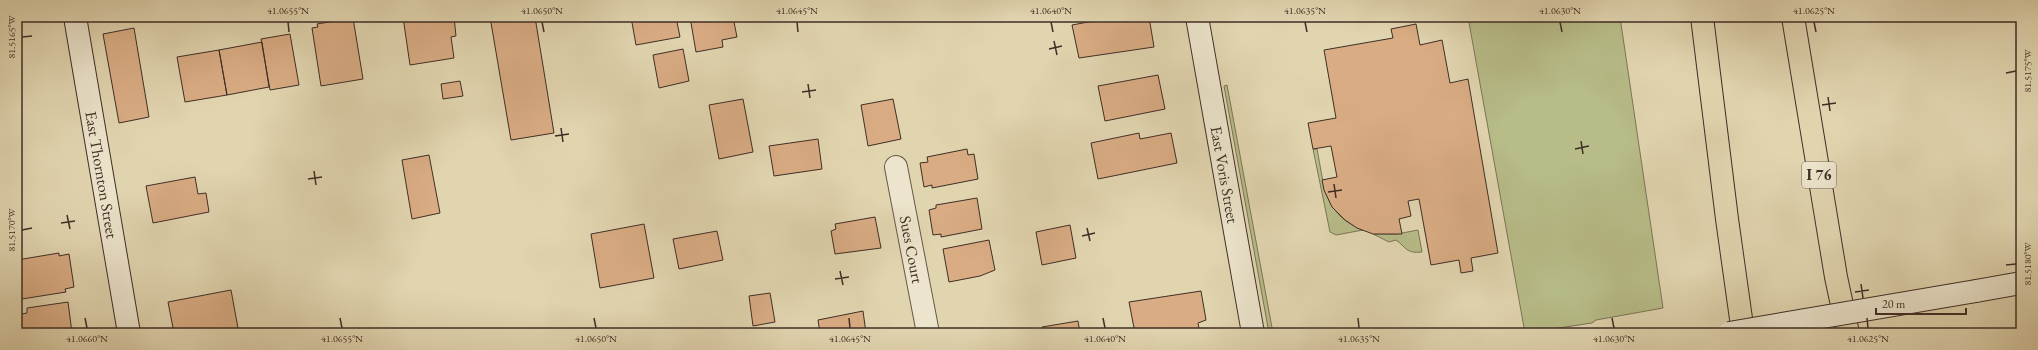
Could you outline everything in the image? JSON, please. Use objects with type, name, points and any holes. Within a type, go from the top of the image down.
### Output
[{"type":"highway","points":[[1702,17],[1726,219],[1743,333]]},
{"type":"highway","name":"I 76","points":[[1793,17],[1835,269],[1848,333]]},
{"type":"main road","name":"East Thornton Street","points":[[74,17],[129,333]]},
{"type":"main road","name":"East Voris Street","points":[[1197,17],[1253,333]]},
{"type":"main road","name":"Sues Court","points":[[896,167],[928,333]]},
{"type":"main road","points":[[1729,333],[2021,283]]},
{"type":"green space","points":[[1468,17],[1620,17],[1663,308],[1596,320],[1592,323],[1525,333]]},
{"type":"green space","points":[[1227,85],[1273,333],[1269,333],[1224,86]]},
{"type":"green space","points":[[1313,149],[1317,149],[1324,186],[1333,207],[1340,216],[1350,224],[1363,230],[1336,235],[1330,232]]},
{"type":"green space","points":[[1418,230],[1422,252],[1409,251],[1396,240],[1389,242],[1373,234],[1397,234]]},
{"type":"building","points":[[403,17],[454,17],[456,36],[451,37],[454,58],[410,65]]},
{"type":"building","points":[[490,17],[535,17],[554,133],[511,140]]},
{"type":"building","points":[[631,17],[676,17],[680,37],[636,45]]},
{"type":"building","points":[[690,17],[733,17],[737,37],[722,40],[723,47],[696,52]]},
{"type":"building","points":[[1115,17],[1149,17],[1154,47],[1079,58],[1072,25]]},
{"type":"building","points":[[353,18],[363,79],[321,86],[312,28],[318,27],[317,24]]},
{"type":"building","points":[[1416,24],[1420,45],[1442,40],[1450,83],[1468,79],[1498,253],[1471,258],[1473,271],[1461,273],[1459,260],[1431,265],[1419,199],[1408,201],[1411,216],[1399,219],[1402,234],[1373,234],[1357,228],[1345,220],[1332,207],[1324,190],[1322,180],[1337,177],[1331,146],[1313,149],[1308,123],[1336,118],[1324,50],[1393,38],[1391,29]]},
{"type":"building","points":[[134,28],[149,117],[119,123],[103,34]]},
{"type":"building","points":[[290,34],[299,85],[270,90],[261,39]]},
{"type":"building","points":[[262,42],[269,87],[227,95],[219,50]]},
{"type":"building","points":[[683,49],[689,81],[659,88],[653,55]]},
{"type":"building","points":[[219,50],[227,95],[185,102],[177,57]]},
{"type":"building","points":[[1158,75],[1165,109],[1105,121],[1098,86]]},
{"type":"building","points":[[460,81],[463,96],[443,99],[441,84]]},
{"type":"building","points":[[743,99],[753,152],[719,159],[709,105]]},
{"type":"building","points":[[893,99],[901,139],[868,146],[861,105]]},
{"type":"building","points":[[1139,133],[1140,139],[1171,133],[1177,163],[1098,179],[1091,143]]},
{"type":"building","points":[[818,139],[822,169],[774,176],[769,146]]},
{"type":"building","points":[[967,149],[968,155],[974,154],[978,179],[932,188],[932,185],[924,187],[920,163],[928,162],[927,157]]},
{"type":"building","points":[[429,155],[440,213],[412,219],[402,160]]},
{"type":"building","points":[[195,177],[198,194],[206,193],[209,212],[153,223],[146,186]]},
{"type":"building","points":[[977,198],[982,229],[941,237],[941,234],[933,235],[929,210],[936,208],[936,205]]},
{"type":"building","points":[[875,217],[881,248],[835,254],[831,231],[836,229],[835,224]]},
{"type":"building","points":[[644,224],[654,278],[600,288],[591,234]]},
{"type":"building","points":[[1070,225],[1076,258],[1042,265],[1036,232]]},
{"type":"building","points":[[717,231],[723,260],[679,269],[673,239]]},
{"type":"building","points":[[989,240],[995,270],[980,276],[949,282],[943,249]]},
{"type":"building","points":[[59,253],[59,256],[69,254],[74,287],[65,289],[66,292],[22,299],[17,260]]},
{"type":"building","points":[[231,290],[238,328],[208,333],[174,333],[168,302]]},
{"type":"building","points":[[1201,291],[1206,320],[1198,323],[1200,333],[1135,333],[1129,302]]},
{"type":"building","points":[[770,293],[775,322],[753,326],[749,296]]},
{"type":"building","points":[[68,302],[72,333],[17,333],[17,315],[27,313],[27,308]]},
{"type":"building","points":[[863,311],[866,333],[820,333],[818,320]]},
{"type":"building","points":[[1078,321],[1080,333],[1043,333],[1042,327]]}]
